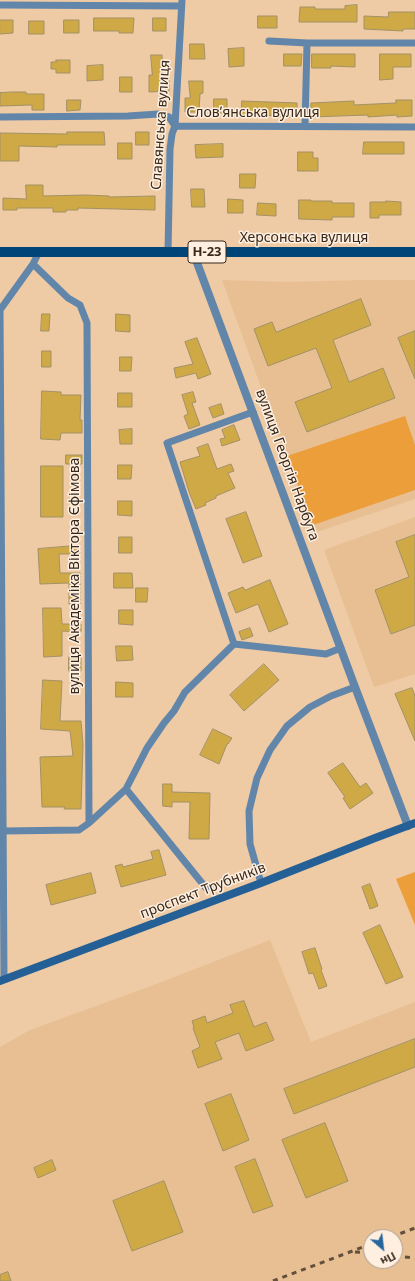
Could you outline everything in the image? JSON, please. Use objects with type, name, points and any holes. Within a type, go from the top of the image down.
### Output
[{"type":"main road","name":"Херсонська вулиця","points":[[0,252],[415,252]]},
{"type":"main road","name":"проспект Трубників","points":[[2,980],[261,884],[375,838],[412,825]]},
{"type":"street","points":[[0,5],[182,3]]},
{"type":"street","name":"Славянська вулиця","points":[[168,252],[170,149],[174,126],[182,3]]},
{"type":"street","points":[[269,41],[307,43],[415,43]]},
{"type":"street","points":[[305,125],[307,43]]},
{"type":"street","name":"Словʼянська вулиця","points":[[0,117],[128,116],[158,114],[169,117],[174,126],[305,125],[415,127]]},
{"type":"street","points":[[2,980],[3,831],[0,310],[33,264],[39,252]]},
{"type":"street","name":"вулиця Георгія Нарбута","points":[[193,252],[254,412],[355,687],[412,825]]},
{"type":"street","name":"вулиця Академіка Віктора Єфімова","points":[[33,264],[68,298],[80,305],[87,323],[89,823]]},
{"type":"street","points":[[234,644],[166,443],[254,412]]},
{"type":"street","points":[[234,644],[326,654],[341,648]]},
{"type":"street","points":[[3,831],[79,830],[89,823],[126,789],[147,748],[174,711],[185,692],[234,644]]},
{"type":"street","points":[[261,884],[250,844],[249,811],[257,778],[267,756],[287,726],[310,707],[331,696],[355,687]]},
{"type":"street","points":[[126,789],[206,888]]},
{"type":"shaded area","points":[[222,280],[287,282],[415,280],[415,499],[314,533]]},
{"type":"shaded area","points":[[405,416],[415,445],[415,490],[313,525],[287,456]]},
{"type":"shaded area","points":[[415,517],[415,674],[374,687],[324,550]]},
{"type":"shaded area","points":[[415,872],[415,925],[396,879]]},
{"type":"shaded area","points":[[270,940],[311,1042],[415,1002],[415,1281],[0,1281],[0,1047],[30,1030],[151,986]]},
{"type":"building","points":[[357,5],[357,22],[299,22],[300,7],[315,7],[315,9],[345,9],[345,6]]},
{"type":"building","points":[[389,12],[415,12],[415,29],[403,29],[403,31],[364,29],[364,16],[388,17]]},
{"type":"building","points":[[258,16],[277,16],[277,28],[258,28]]},
{"type":"building","points":[[94,18],[134,18],[133,33],[119,33],[119,31],[94,31]]},
{"type":"building","points":[[153,18],[166,18],[166,31],[153,31]]},
{"type":"building","points":[[0,20],[13,20],[13,33],[0,34]]},
{"type":"building","points":[[64,20],[79,20],[79,33],[64,33]]},
{"type":"building","points":[[29,21],[44,21],[44,34],[29,34]]},
{"type":"building","points":[[190,44],[204,44],[205,59],[190,59]]},
{"type":"building","points":[[244,48],[244,66],[229,67],[228,49]]},
{"type":"building","points":[[284,54],[302,54],[301,66],[284,66]]},
{"type":"building","points":[[312,54],[355,54],[355,67],[331,66],[331,68],[312,68]]},
{"type":"building","points":[[380,54],[411,54],[411,67],[393,67],[393,79],[380,80]]},
{"type":"building","points":[[151,55],[162,55],[163,75],[169,75],[169,91],[149,92],[149,75],[152,75]]},
{"type":"building","points":[[56,60],[70,60],[70,73],[56,73],[56,69],[51,69],[51,62],[56,62]]},
{"type":"building","points":[[103,65],[103,80],[87,81],[87,66]]},
{"type":"building","points":[[120,77],[132,77],[132,92],[120,92]]},
{"type":"building","points":[[189,81],[203,81],[203,93],[200,94],[199,112],[185,112],[185,98],[190,98]]},
{"type":"building","points":[[12,92],[44,94],[44,110],[32,110],[32,105],[0,106],[0,93]]},
{"type":"building","points":[[214,99],[227,99],[227,113],[214,113]]},
{"type":"building","points":[[67,100],[81,100],[80,110],[67,111]]},
{"type":"building","points":[[396,100],[412,100],[412,116],[397,117],[397,115],[368,117],[368,115],[310,117],[311,103],[354,101],[354,105],[396,103]]},
{"type":"building","points":[[242,101],[297,103],[297,118],[265,115],[242,115]]},
{"type":"building","points":[[67,132],[104,132],[105,145],[57,145],[57,147],[19,146],[19,161],[0,161],[0,133],[67,134]]},
{"type":"building","points":[[136,132],[149,132],[149,145],[136,145]]},
{"type":"building","points":[[364,142],[404,142],[404,154],[363,154]]},
{"type":"building","points":[[118,143],[132,143],[132,159],[118,159]]},
{"type":"building","points":[[223,144],[223,157],[196,158],[195,145]]},
{"type":"building","points":[[298,152],[313,152],[313,158],[318,158],[318,171],[298,171]]},
{"type":"building","points":[[240,174],[256,174],[255,188],[240,188]]},
{"type":"building","points":[[26,185],[43,185],[43,196],[155,196],[155,210],[78,208],[78,210],[66,210],[66,212],[53,212],[53,208],[17,208],[17,210],[3,210],[3,198],[26,199]]},
{"type":"building","points":[[191,189],[204,189],[205,207],[192,207]]},
{"type":"building","points":[[228,199],[243,200],[243,213],[228,213]]},
{"type":"building","points":[[299,200],[354,203],[354,217],[332,217],[332,220],[299,219]]},
{"type":"building","points":[[370,202],[401,202],[401,215],[379,215],[379,218],[370,218]]},
{"type":"building","points":[[258,203],[276,204],[276,216],[257,215]]},
{"type":"building","points":[[361,299],[371,325],[333,340],[349,382],[383,368],[395,398],[307,432],[295,402],[332,388],[316,348],[268,366],[254,329],[272,322],[276,332]]},
{"type":"building","points":[[42,314],[50,314],[49,331],[41,331]]},
{"type":"building","points":[[116,314],[130,315],[130,332],[116,331]]},
{"type":"building","points":[[415,331],[415,379],[398,338]]},
{"type":"building","points":[[197,338],[211,374],[198,379],[196,373],[176,378],[174,368],[193,364],[185,342]]},
{"type":"building","points":[[42,351],[51,351],[51,367],[42,367]]},
{"type":"building","points":[[120,357],[132,357],[131,371],[120,371]]},
{"type":"building","points":[[42,391],[61,392],[61,395],[81,395],[80,420],[82,420],[82,433],[61,433],[60,440],[41,439]]},
{"type":"building","points":[[193,392],[196,402],[192,403],[200,425],[189,429],[184,416],[188,414],[182,395]]},
{"type":"building","points":[[118,393],[132,393],[132,407],[118,407]]},
{"type":"building","points":[[221,404],[224,414],[213,418],[209,408]]},
{"type":"building","points":[[234,425],[240,440],[222,446],[220,439],[225,438],[222,430]]},
{"type":"building","points":[[132,429],[132,444],[120,444],[119,430]]},
{"type":"building","points":[[208,444],[217,469],[231,464],[234,471],[228,473],[235,488],[216,496],[216,498],[205,503],[206,505],[196,509],[180,462],[200,456],[197,448]]},
{"type":"building","points":[[66,455],[82,455],[82,464],[66,464]]},
{"type":"building","points":[[118,465],[132,465],[131,479],[118,479]]},
{"type":"building","points":[[41,466],[63,466],[63,517],[41,517]]},
{"type":"building","points":[[118,501],[132,501],[132,516],[118,515]]},
{"type":"building","points":[[246,512],[262,556],[243,563],[226,519]]},
{"type":"building","points":[[415,535],[415,625],[391,634],[375,590],[409,577],[396,542]]},
{"type":"building","points":[[119,537],[132,537],[132,553],[119,553]]},
{"type":"building","points":[[70,546],[79,547],[79,554],[59,554],[60,573],[80,573],[80,604],[69,604],[69,583],[40,584],[38,549]]},
{"type":"building","points":[[114,573],[132,573],[133,588],[114,588]]},
{"type":"building","points":[[270,580],[288,624],[269,632],[258,604],[236,613],[228,593],[243,587],[245,590]]},
{"type":"building","points":[[136,588],[148,588],[147,602],[136,602]]},
{"type":"building","points":[[43,608],[61,608],[62,624],[81,624],[81,632],[62,631],[62,656],[44,657]]},
{"type":"building","points":[[119,610],[133,610],[133,625],[119,624]]},
{"type":"building","points":[[250,628],[253,636],[242,640],[239,632]]},
{"type":"building","points":[[116,646],[132,646],[133,660],[117,661]]},
{"type":"building","points":[[69,657],[81,657],[81,671],[69,671]]},
{"type":"building","points":[[264,664],[279,680],[244,711],[230,695]]},
{"type":"building","points":[[43,680],[62,681],[60,721],[81,721],[83,744],[81,809],[42,807],[40,757],[73,756],[70,731],[41,729]]},
{"type":"building","points":[[116,682],[133,683],[133,697],[116,697]]},
{"type":"building","points":[[412,688],[415,696],[415,741],[395,694]]},
{"type":"building","points":[[213,729],[232,738],[227,744],[219,764],[200,755]]},
{"type":"building","points":[[343,763],[360,787],[366,783],[373,793],[350,809],[343,798],[345,797],[328,773]]},
{"type":"building","points":[[163,784],[172,784],[172,792],[210,793],[209,839],[189,839],[190,802],[172,802],[172,807],[163,806]]},
{"type":"building","points":[[159,850],[166,875],[121,887],[115,866],[122,864],[123,867],[153,859],[151,852]]},
{"type":"building","points":[[91,873],[96,893],[51,905],[46,885]]},
{"type":"building","points":[[370,884],[378,906],[370,909],[362,887]]},
{"type":"building","points":[[380,925],[403,977],[386,984],[363,933]]},
{"type":"building","points":[[315,948],[327,986],[319,989],[313,973],[309,974],[302,952]]},
{"type":"building","points":[[244,1001],[254,1027],[266,1022],[274,1040],[246,1051],[239,1033],[215,1042],[222,1059],[198,1068],[192,1051],[200,1047],[192,1021],[205,1016],[207,1023],[233,1013],[230,1005]]},
{"type":"building","points":[[415,1039],[415,1067],[294,1114],[284,1089]]},
{"type":"building","points":[[231,1094],[249,1140],[223,1151],[205,1104]]},
{"type":"building","points":[[325,1123],[348,1181],[306,1198],[282,1140]]},
{"type":"building","points":[[255,1159],[273,1206],[253,1213],[235,1167]]},
{"type":"building","points":[[52,1160],[56,1170],[38,1178],[34,1168]]},
{"type":"building","points":[[164,1181],[183,1232],[132,1251],[113,1201]]},
{"type":"building","points":[[8,1272],[11,1281],[0,1281],[0,1275]]},
{"type":"railway","points":[[403,1232],[415,1228]]},
{"type":"railway","points":[[273,1281],[363,1247]]},
{"type":"railway","points":[[355,1252],[363,1252]]},
{"type":"railway","points":[[403,1257],[415,1258]]}]
